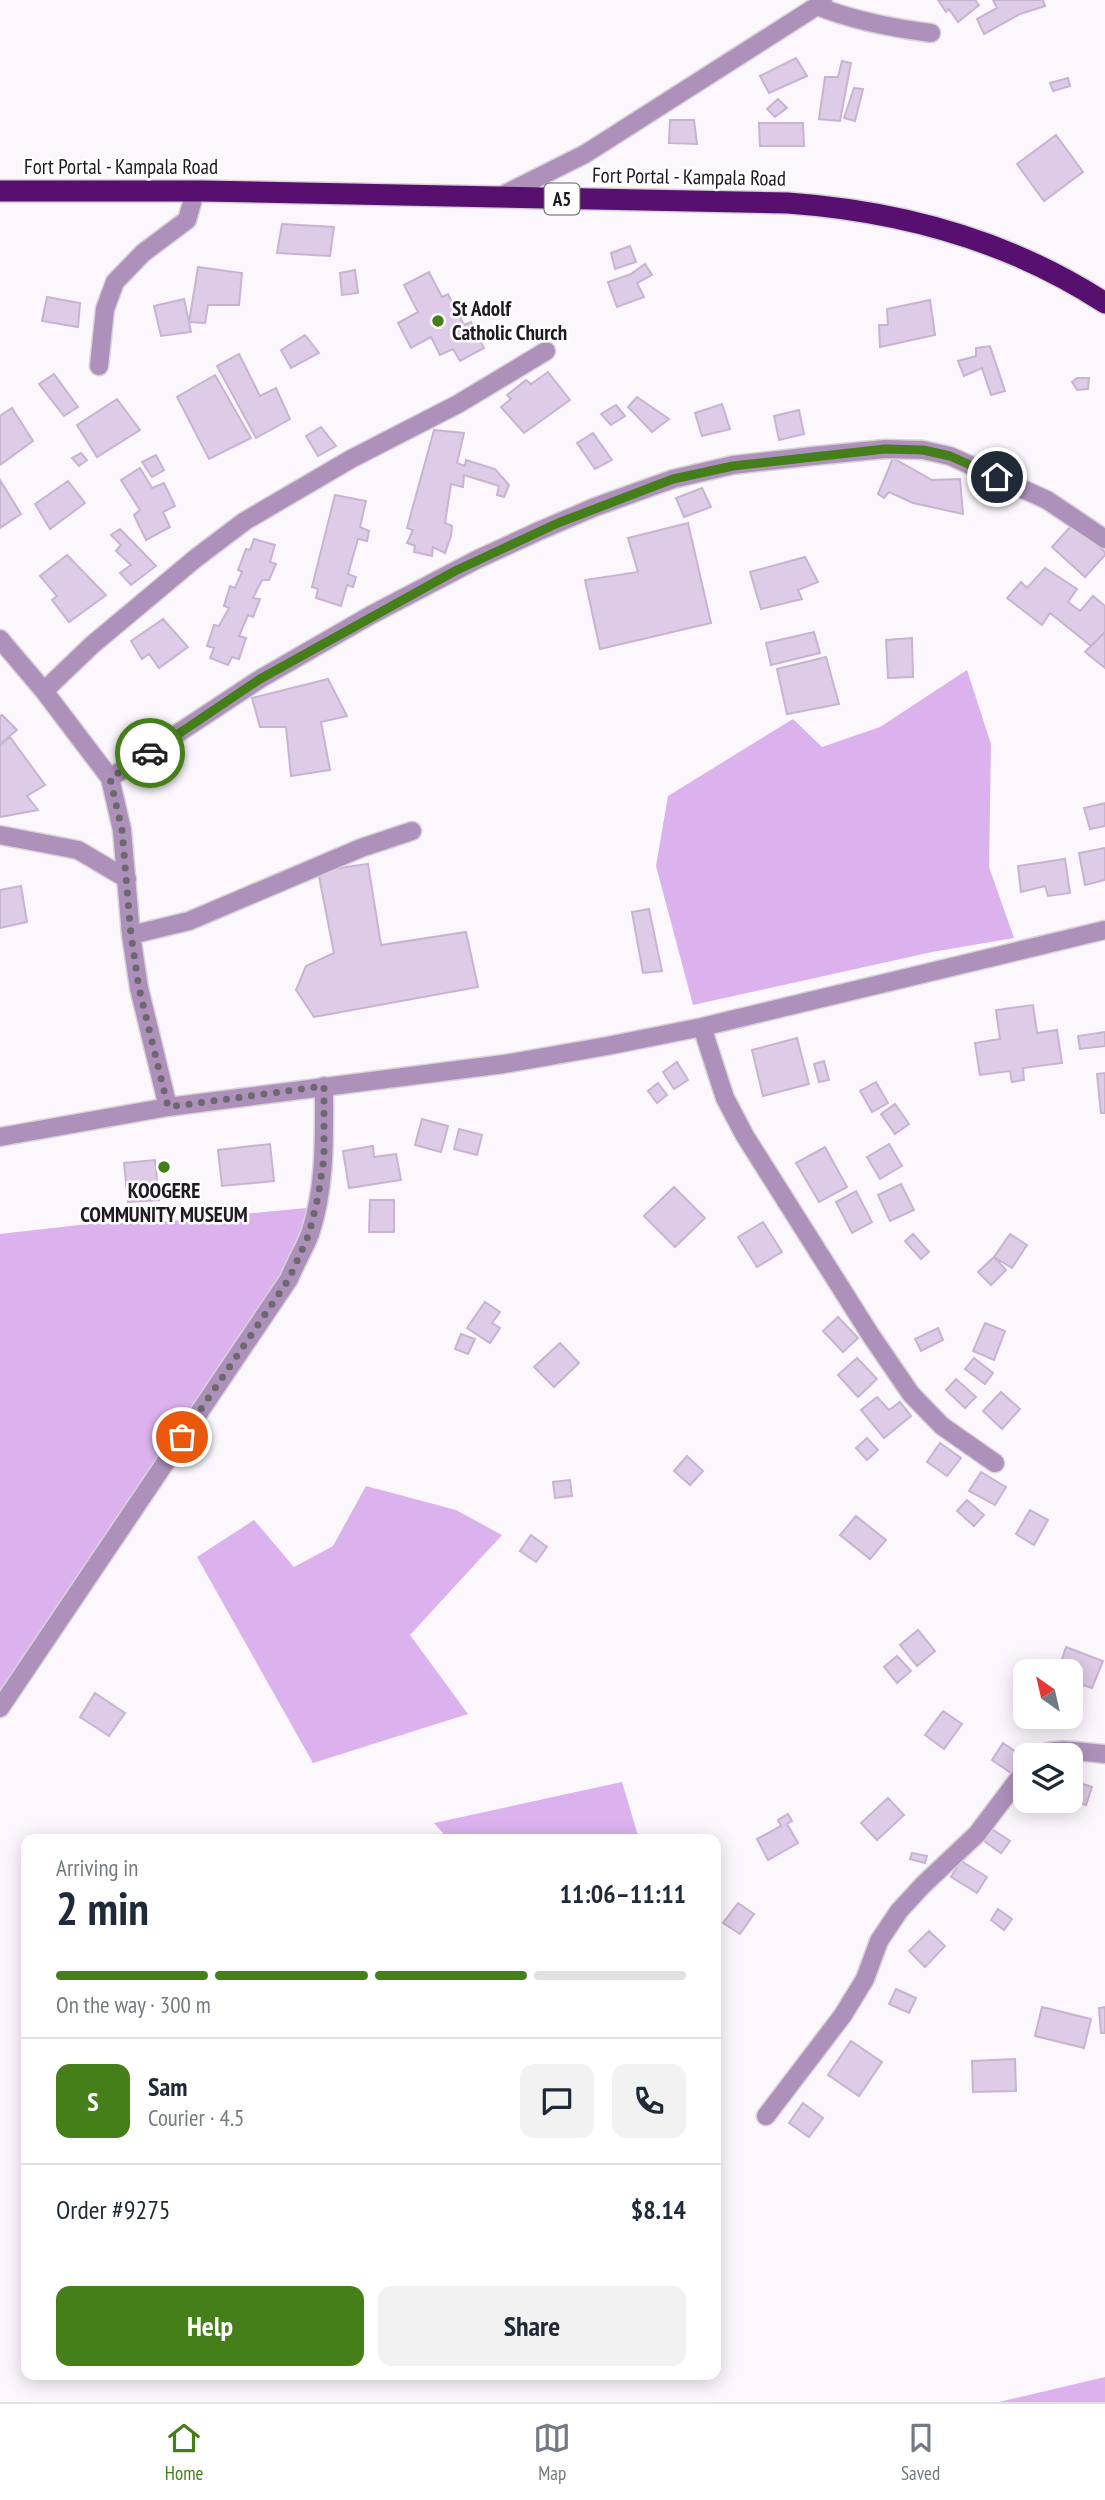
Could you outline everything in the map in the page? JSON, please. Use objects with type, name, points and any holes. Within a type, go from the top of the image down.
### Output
[{"type":"highway","name":"Fort Portal - Kampala Road","points":[[0,191],[788,203],[837,207],[916,221],[985,243],[1076,284],[1105,303]]},
{"type":"street","points":[[497,198],[585,154],[820,3],[843,17],[932,33]]},
{"type":"street","points":[[99,366],[106,309],[115,282],[143,253],[187,220],[195,192]]},
{"type":"street","points":[[44,691],[92,645],[196,558],[245,521],[351,459],[458,404],[546,351]]},
{"type":"street","points":[[110,778],[260,679],[371,615],[476,560],[539,531],[595,507],[673,479],[733,466],[800,457],[885,449],[923,450],[950,456],[1047,500],[1105,539]]},
{"type":"street","points":[[0,639],[44,691],[110,778],[122,830],[131,935],[139,988],[168,1107]]},
{"type":"street","points":[[131,935],[189,921],[361,848],[412,831]]},
{"type":"street","points":[[0,835],[78,850],[127,879]]},
{"type":"street","points":[[0,1137],[168,1107],[504,1064],[702,1027],[1105,930]]},
{"type":"street","points":[[702,1027],[725,1098],[745,1136],[870,1334],[911,1394],[942,1426],[995,1463]]},
{"type":"street","points":[[0,1708],[289,1279],[309,1234],[318,1197],[324,1158],[324,1086]]},
{"type":"street","points":[[1083,1753],[1105,1754]]},
{"type":"street","points":[[766,2116],[843,2015],[865,1979],[879,1941],[899,1911],[977,1834],[1013,1787]]},
{"type":"shaded area","points":[[967,670],[991,744],[989,867],[1014,938],[932,952],[693,1005],[656,866],[668,796],[793,719],[822,747],[880,727]]},
{"type":"shaded area","points":[[306,1208],[305,1238],[290,1265],[0,1693],[0,1234],[88,1224],[159,1222]]},
{"type":"shaded area","points":[[366,1486],[456,1510],[502,1535],[410,1635],[468,1714],[313,1763],[197,1557],[254,1520],[294,1567],[333,1546]]},
{"type":"shaded area","points":[[622,1782],[638,1834],[444,1834],[434,1823]]},
{"type":"shaded area","points":[[1105,2377],[1105,2402],[999,2402]]},
{"type":"building","points":[[938,0],[975,0],[979,5],[958,22],[949,9],[946,12]]},
{"type":"building","points":[[993,0],[1043,0],[1045,6],[1020,14],[984,34],[977,19],[997,8]]},
{"type":"building","points":[[796,58],[807,76],[769,93],[760,76]]},
{"type":"building","points":[[842,61],[851,63],[840,121],[819,119],[825,77],[838,77]]},
{"type":"building","points":[[1068,78],[1070,86],[1053,91],[1050,83]]},
{"type":"building","points":[[854,88],[863,89],[855,121],[844,118]]},
{"type":"building","points":[[778,99],[787,108],[775,117],[767,109]]},
{"type":"building","points":[[670,120],[694,120],[697,144],[669,143]]},
{"type":"building","points":[[759,123],[803,123],[804,146],[760,146]]},
{"type":"building","points":[[1056,135],[1083,172],[1044,201],[1017,164]]},
{"type":"building","points":[[282,224],[334,227],[330,256],[277,253]]},
{"type":"building","points":[[630,246],[636,262],[615,269],[611,253]]},
{"type":"building","points":[[645,264],[652,275],[637,283],[644,297],[617,307],[608,282],[631,274]]},
{"type":"building","points":[[198,267],[242,273],[239,305],[208,305],[205,323],[189,322]]},
{"type":"building","points":[[355,270],[358,293],[342,295],[340,273]]},
{"type":"building","points":[[429,272],[442,297],[448,294],[464,325],[471,322],[484,348],[460,361],[453,349],[440,355],[431,337],[411,348],[398,323],[418,312],[404,285]]},
{"type":"building","points":[[47,297],[80,303],[78,327],[42,321]]},
{"type":"building","points":[[184,299],[191,332],[161,336],[154,306]]},
{"type":"building","points":[[930,300],[935,335],[880,347],[879,325],[888,325],[887,309]]},
{"type":"building","points":[[305,335],[319,353],[291,368],[281,350]]},
{"type":"building","points":[[990,346],[1005,391],[991,395],[982,368],[964,376],[958,361],[976,356],[976,348]]},
{"type":"building","points":[[239,354],[260,396],[276,388],[290,419],[256,438],[217,366]]},
{"type":"building","points":[[548,372],[570,400],[524,433],[501,407],[511,399],[507,395],[526,380],[531,384]]},
{"type":"building","points":[[54,374],[78,407],[64,416],[39,384]]},
{"type":"building","points":[[215,375],[251,438],[209,459],[177,397]]},
{"type":"building","points":[[1077,378],[1089,378],[1088,389],[1077,390],[1072,382]]},
{"type":"building","points":[[637,397],[669,419],[652,432],[628,407]]},
{"type":"building","points":[[117,399],[140,430],[97,457],[77,425]]},
{"type":"building","points":[[722,404],[730,429],[702,436],[695,413]]},
{"type":"building","points":[[616,405],[625,416],[611,425],[601,414]]},
{"type":"building","points":[[12,408],[33,441],[0,465],[0,416]]},
{"type":"building","points":[[799,410],[804,434],[779,440],[774,416]]},
{"type":"building","points":[[321,427],[336,446],[318,456],[306,436]]},
{"type":"building","points":[[434,430],[464,433],[457,463],[465,466],[466,460],[495,469],[509,485],[504,497],[497,495],[499,486],[464,475],[463,487],[451,484],[445,523],[452,526],[451,536],[445,553],[433,547],[432,556],[414,552],[415,546],[407,543],[413,530],[407,528]]},
{"type":"building","points":[[593,433],[612,460],[595,469],[577,443]]},
{"type":"building","points":[[81,453],[87,460],[79,466],[72,458]]},
{"type":"building","points":[[156,455],[164,470],[152,477],[142,462]]},
{"type":"building","points":[[893,458],[932,480],[960,479],[963,514],[913,503],[889,492],[884,498],[878,494]]},
{"type":"building","points":[[140,468],[152,488],[164,483],[175,506],[163,512],[170,527],[146,540],[134,515],[140,510],[121,480]]},
{"type":"building","points":[[0,480],[21,514],[0,528]]},
{"type":"building","points":[[68,481],[85,503],[50,529],[35,504]]},
{"type":"building","points":[[702,488],[711,507],[684,517],[676,498]]},
{"type":"building","points":[[335,495],[366,501],[360,527],[369,531],[367,541],[358,539],[348,574],[356,577],[353,587],[347,585],[341,606],[316,598],[318,589],[312,587]]},
{"type":"building","points":[[688,523],[711,623],[600,649],[585,580],[638,572],[628,538]]},
{"type":"building","points":[[1073,524],[1105,552],[1085,577],[1052,547]]},
{"type":"building","points":[[120,529],[156,566],[131,585],[120,573],[131,565],[116,551],[121,545],[111,535]]},
{"type":"building","points":[[254,539],[275,545],[270,562],[276,564],[269,580],[262,580],[253,598],[260,599],[253,617],[248,615],[239,636],[246,638],[239,659],[232,657],[228,665],[210,658],[214,648],[207,646],[214,625],[219,626],[229,608],[224,606],[230,586],[235,588],[242,572],[238,570],[246,549],[250,550]]},
{"type":"building","points":[[67,555],[106,595],[69,622],[52,600],[57,596],[40,576]]},
{"type":"building","points":[[805,557],[818,582],[798,590],[802,599],[761,609],[750,572]]},
{"type":"building","points":[[1045,568],[1077,589],[1068,602],[1080,611],[1093,596],[1105,606],[1105,632],[1091,646],[1050,613],[1042,625],[1007,598],[1021,582],[1027,588]]},
{"type":"building","points":[[163,619],[188,647],[159,668],[149,654],[142,659],[131,641]]},
{"type":"building","points":[[814,632],[820,653],[771,665],[766,643]]},
{"type":"building","points":[[1105,632],[1105,668],[1085,652]]},
{"type":"building","points":[[912,638],[913,677],[888,678],[886,640]]},
{"type":"building","points":[[826,657],[839,704],[787,714],[777,669]]},
{"type":"building","points":[[328,679],[347,716],[321,722],[330,770],[291,776],[286,727],[260,727],[252,698]]},
{"type":"building","points":[[0,716],[17,730],[0,744]]},
{"type":"building","points":[[10,737],[45,785],[27,796],[38,810],[0,817],[0,745]]},
{"type":"building","points":[[1105,803],[1105,826],[1090,829],[1084,808]]},
{"type":"building","points":[[1105,848],[1105,880],[1085,885],[1079,853]]},
{"type":"building","points":[[1065,859],[1070,893],[1048,896],[1045,886],[1021,892],[1018,866]]},
{"type":"building","points":[[368,864],[381,945],[466,932],[478,987],[314,1017],[296,990],[306,966],[334,953],[318,871]]},
{"type":"building","points":[[21,886],[27,922],[0,928],[0,890]]},
{"type":"building","points":[[649,909],[662,971],[643,973],[632,912]]},
{"type":"building","points":[[1033,1005],[1037,1033],[1057,1030],[1062,1063],[1023,1068],[1024,1080],[1012,1082],[1010,1071],[980,1075],[975,1043],[1000,1039],[996,1010]]},
{"type":"building","points":[[1105,1032],[1105,1046],[1080,1049],[1078,1036]]},
{"type":"building","points":[[797,1038],[809,1084],[763,1096],[752,1050]]},
{"type":"building","points":[[824,1061],[829,1080],[819,1082],[814,1064]]},
{"type":"building","points":[[677,1062],[688,1080],[674,1089],[663,1072]]},
{"type":"building","points":[[1105,1073],[1105,1113],[1101,1113],[1097,1074]]},
{"type":"building","points":[[876,1082],[888,1103],[872,1112],[860,1091]]},
{"type":"building","points":[[658,1083],[667,1095],[657,1103],[648,1091]]},
{"type":"building","points":[[895,1104],[909,1124],[895,1134],[881,1114]]},
{"type":"building","points":[[422,1119],[448,1126],[441,1152],[415,1145]]},
{"type":"building","points":[[459,1129],[482,1135],[477,1155],[454,1149]]},
{"type":"building","points":[[270,1144],[274,1181],[222,1186],[218,1150]]},
{"type":"building","points":[[889,1144],[902,1166],[880,1179],[867,1157]]},
{"type":"building","points":[[373,1146],[374,1157],[396,1154],[401,1180],[349,1188],[343,1151]]},
{"type":"building","points":[[825,1147],[847,1187],[819,1202],[796,1163]]},
{"type":"building","points":[[155,1160],[159,1200],[128,1202],[124,1163]]},
{"type":"building","points":[[901,1184],[914,1210],[890,1221],[878,1195]]},
{"type":"building","points":[[674,1187],[705,1218],[675,1247],[644,1216]]},
{"type":"building","points":[[856,1191],[872,1222],[852,1233],[836,1202]]},
{"type":"building","points":[[370,1200],[394,1200],[394,1232],[369,1232]]},
{"type":"building","points":[[763,1222],[782,1252],[757,1267],[738,1237]]},
{"type":"building","points":[[913,1234],[929,1252],[921,1259],[905,1241]]},
{"type":"building","points":[[1010,1234],[1027,1245],[1012,1268],[994,1257]]},
{"type":"building","points":[[994,1257],[1006,1270],[991,1285],[978,1272]]},
{"type":"building","points":[[485,1302],[500,1312],[492,1323],[500,1328],[490,1343],[467,1328]]},
{"type":"building","points":[[838,1317],[858,1338],[843,1352],[823,1331]]},
{"type":"building","points":[[985,1323],[1005,1331],[994,1360],[973,1351]]},
{"type":"building","points":[[938,1328],[943,1340],[921,1351],[915,1339]]},
{"type":"building","points":[[461,1334],[475,1339],[468,1354],[455,1349]]},
{"type":"building","points":[[560,1343],[579,1363],[554,1387],[534,1367]]},
{"type":"building","points":[[857,1358],[877,1379],[858,1397],[838,1375]]},
{"type":"building","points":[[974,1358],[993,1373],[985,1384],[965,1369]]},
{"type":"building","points":[[956,1379],[976,1397],[965,1408],[946,1390]]},
{"type":"building","points":[[1001,1392],[1020,1409],[1002,1429],[983,1411]]},
{"type":"building","points":[[877,1397],[889,1410],[900,1402],[911,1416],[884,1438],[861,1410]]},
{"type":"building","points":[[867,1438],[878,1450],[867,1460],[856,1448]]},
{"type":"building","points":[[940,1443],[961,1458],[947,1476],[927,1462]]},
{"type":"building","points":[[687,1456],[703,1471],[690,1485],[674,1471]]},
{"type":"building","points":[[981,1472],[1006,1487],[995,1505],[969,1491]]},
{"type":"building","points":[[570,1480],[572,1496],[555,1498],[553,1482]]},
{"type":"building","points":[[967,1500],[984,1515],[974,1526],[957,1511]]},
{"type":"building","points":[[1030,1510],[1048,1520],[1034,1545],[1016,1534]]},
{"type":"building","points":[[856,1516],[886,1540],[870,1559],[840,1535]]},
{"type":"building","points":[[531,1535],[547,1547],[536,1562],[520,1551]]},
{"type":"building","points":[[918,1630],[935,1651],[917,1666],[900,1645]]},
{"type":"building","points":[[1066,1647],[1103,1661],[1092,1688],[1083,1685],[1083,1659],[1062,1659]]},
{"type":"building","points":[[897,1656],[911,1671],[897,1683],[884,1667]]},
{"type":"building","points":[[95,1693],[125,1713],[109,1736],[80,1717]]},
{"type":"building","points":[[943,1711],[962,1724],[944,1749],[925,1735]]},
{"type":"building","points":[[1003,1743],[1013,1750],[1013,1774],[992,1760]]},
{"type":"building","points":[[1083,1784],[1092,1787],[1086,1805],[1083,1804]]},
{"type":"building","points":[[888,1798],[904,1815],[877,1840],[861,1823]]},
{"type":"building","points":[[788,1814],[792,1821],[787,1824],[798,1843],[768,1860],[757,1839],[781,1826],[778,1820]]},
{"type":"building","points":[[992,1829],[1010,1841],[1001,1853],[984,1841]]},
{"type":"building","points":[[912,1853],[927,1856],[925,1863],[910,1859]]},
{"type":"building","points":[[961,1861],[987,1877],[977,1893],[951,1877]]},
{"type":"building","points":[[738,1903],[754,1914],[740,1934],[723,1923]]},
{"type":"building","points":[[998,1909],[1012,1919],[1004,1930],[991,1920]]},
{"type":"building","points":[[929,1931],[945,1946],[925,1967],[909,1951]]},
{"type":"building","points":[[896,1989],[916,1998],[909,2013],[889,2004]]},
{"type":"building","points":[[1042,2007],[1091,2019],[1084,2048],[1035,2036]]},
{"type":"building","points":[[1105,2007],[1105,2033],[1101,2033],[1099,2008]]},
{"type":"building","points":[[851,2041],[882,2062],[859,2096],[828,2075]]},
{"type":"building","points":[[1015,2059],[1016,2091],[973,2092],[972,2061]]},
{"type":"building","points":[[803,2103],[823,2118],[809,2137],[789,2123]]},
{"type":"way so far","points":[[150,753],[110,778],[122,830],[131,935],[139,988],[168,1107],[324,1086],[324,1158],[309,1234],[289,1279],[182,1437]]},
{"type":"place","name":"St Adolf Catholic Church","points":[[438,321]]},
{"type":"place","name":"KOOGERE COMMUNITY MUSEUM","points":[[164,1167]]},
{"type":"route","points":[[150,753],[260,679],[371,615],[476,560],[539,531],[595,507],[673,479],[733,466],[885,449],[923,450],[950,456],[997,477]]}]
